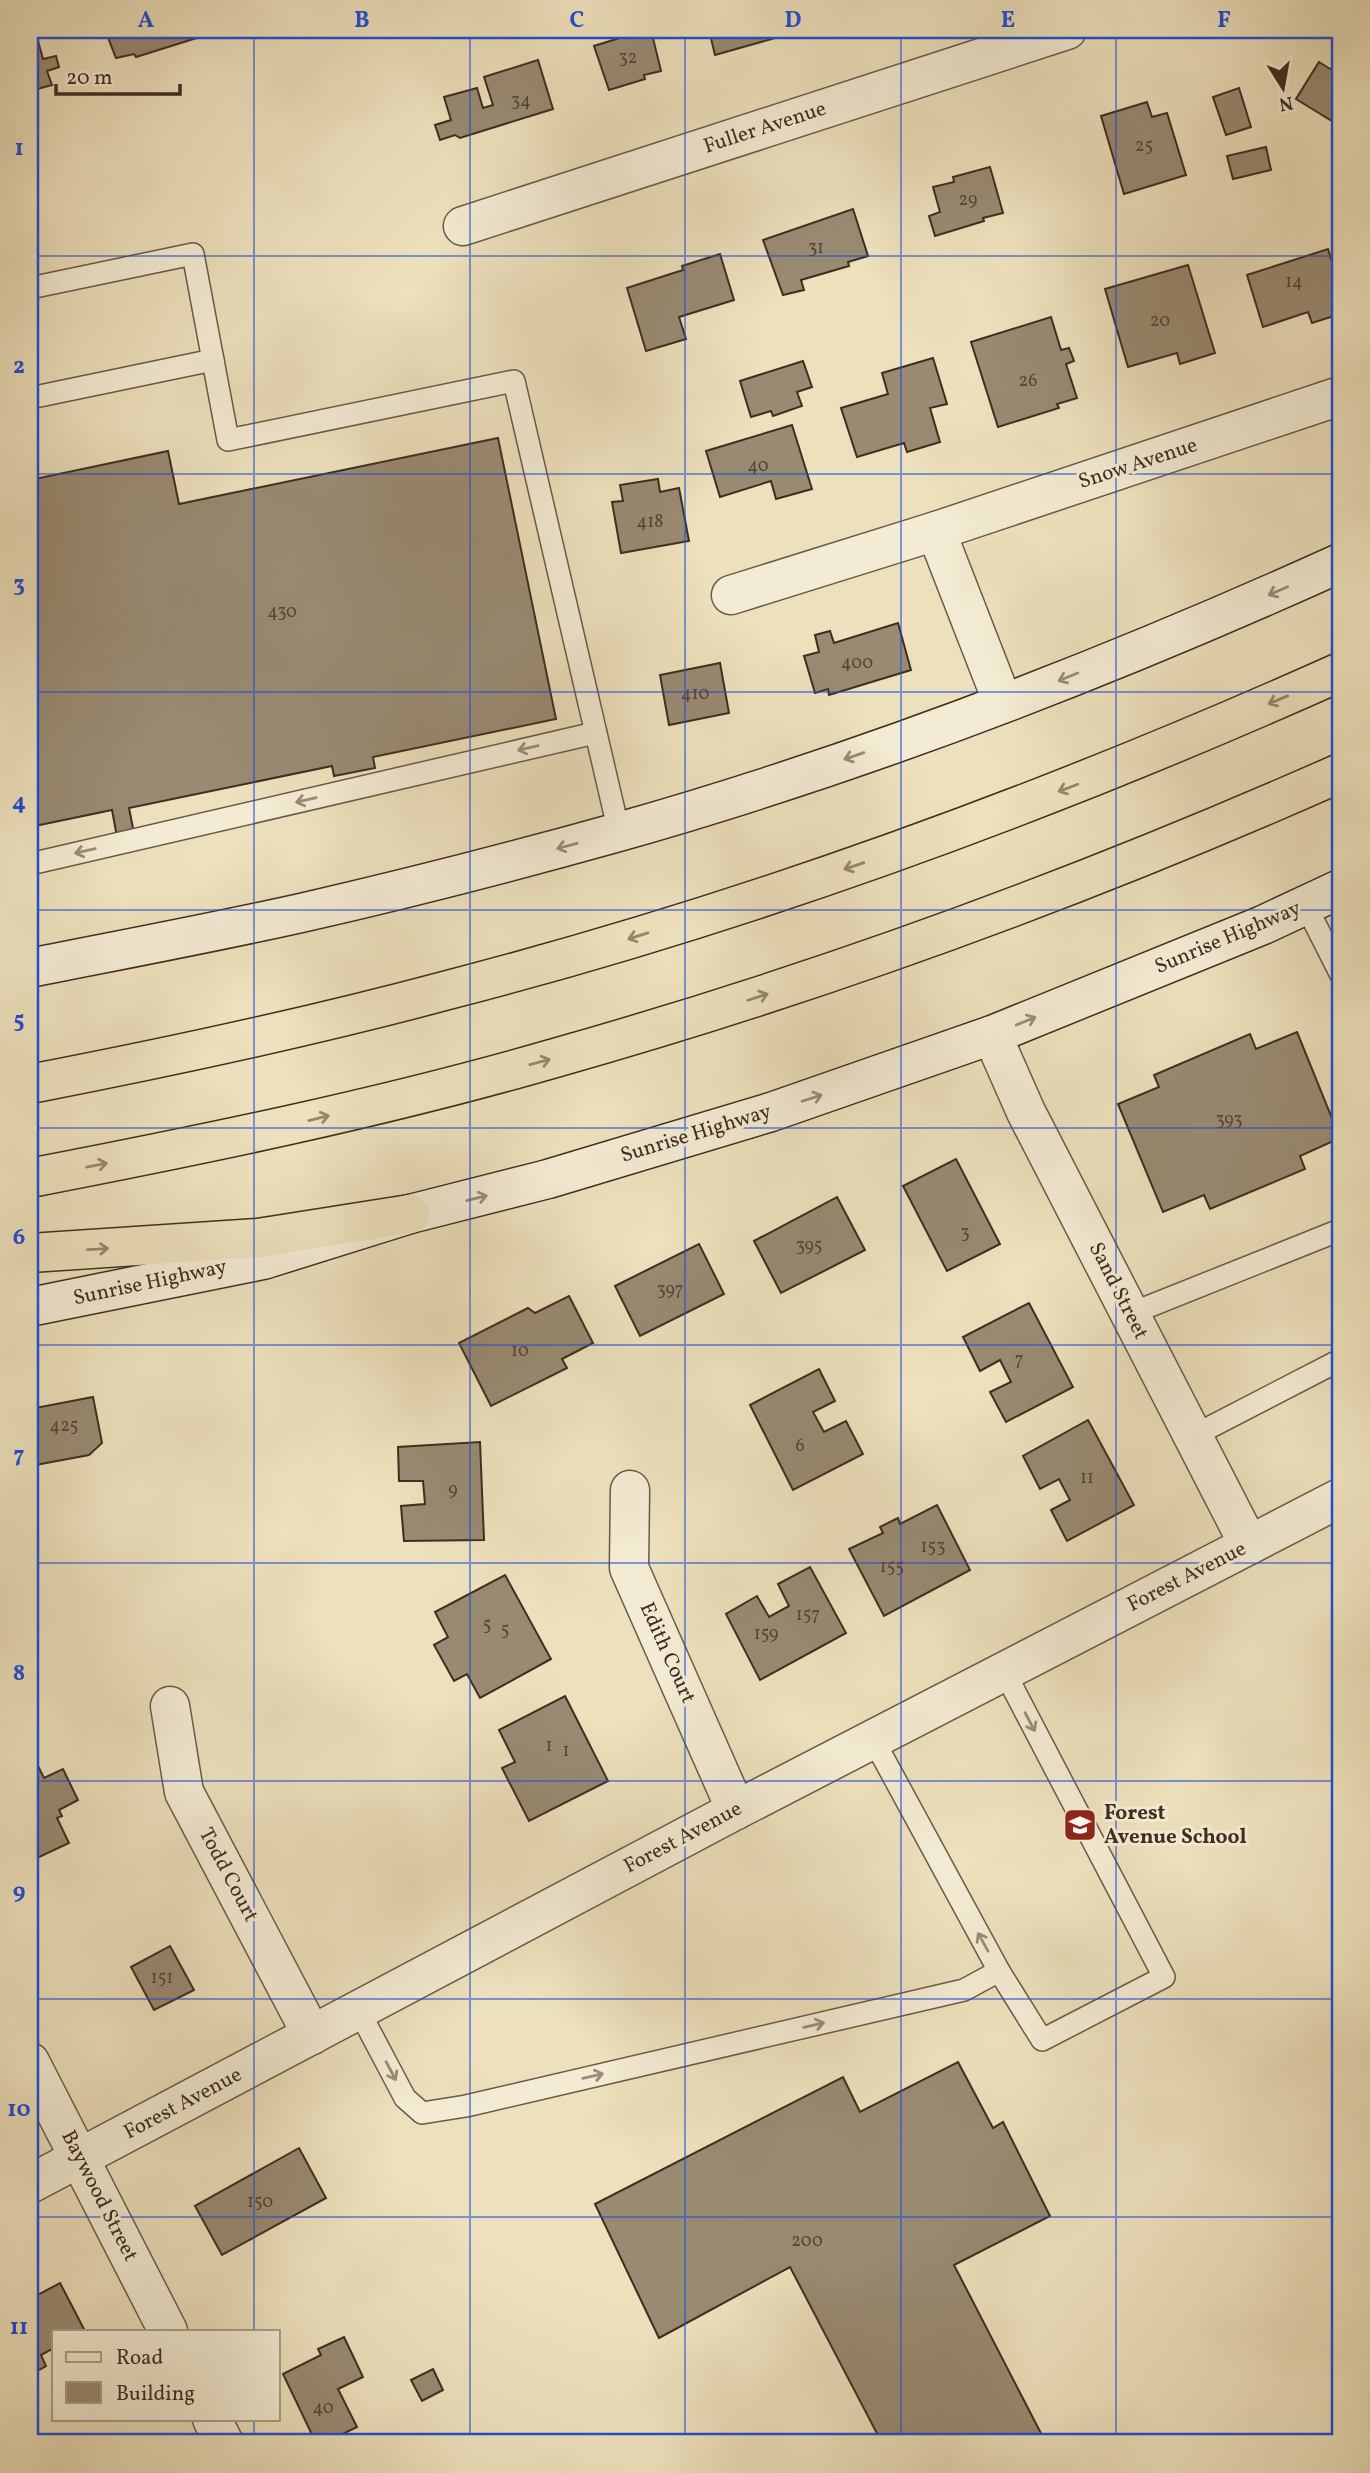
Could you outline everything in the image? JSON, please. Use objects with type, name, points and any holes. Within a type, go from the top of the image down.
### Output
[{"type":"highway","points":[[30,1084],[238,1042],[440,993],[597,949],[749,902],[943,835],[1069,787],[1340,672]]},
{"type":"highway","points":[[30,1178],[233,1138],[412,1096],[553,1059],[686,1019],[897,951],[1018,906],[1211,830],[1340,773]]},
{"type":"highway","points":[[30,1253],[258,1238],[410,1214]]},
{"type":"street","name":"Fuller Avenue","points":[[463,226],[1067,30]]},
{"type":"street","name":"Snow Avenue","points":[[731,595],[936,531],[1340,396]]},
{"type":"street","points":[[936,531],[1003,703]]},
{"type":"street","points":[[30,968],[313,910],[619,832],[804,773],[1003,703],[1189,630],[1340,563]]},
{"type":"street","name":"Sunrise Highway","points":[[30,1307],[263,1260],[410,1214],[548,1179],[708,1131],[827,1093],[992,1035],[1340,889]]},
{"type":"street","name":"Sand Street","points":[[992,1035],[1026,1112],[1249,1545]]},
{"type":"street","name":"Edith Court","points":[[630,1490],[629,1569],[736,1810]]},
{"type":"street","name":"Forest Avenue","points":[[30,2184],[736,1810],[1340,1498]]},
{"type":"street","name":"Todd Court","points":[[170,1706],[184,1791],[312,2035]]},
{"type":"street","name":"Baywood Street","points":[[30,2062],[167,2330]]},
{"type":"street","points":[[213,2420],[225,2443]]},
{"type":"lane","points":[[30,288],[193,254],[228,440],[514,381],[619,832]]},
{"type":"lane","points":[[30,398],[213,360]]},
{"type":"lane","points":[[30,864],[594,733]]},
{"type":"lane","points":[[1307,905],[1340,974]]},
{"type":"lane","points":[[1130,1314],[1340,1230]]},
{"type":"lane","points":[[1193,1436],[1340,1360]]},
{"type":"lane","points":[[873,1739],[999,1971],[1042,2040],[1164,1978],[1004,1671]]},
{"type":"lane","points":[[359,2011],[405,2098],[422,2113],[466,2106],[964,1990],[999,1971]]},
{"type":"building","points":[[30,30],[35,30],[43,59],[56,56],[59,67],[47,71],[52,85],[30,91]]},
{"type":"building","points":[[105,30],[202,30],[203,36],[136,57],[134,54],[116,58]]},
{"type":"building","points":[[651,30],[661,71],[609,90],[594,46]]},
{"type":"building","points":[[709,30],[781,30],[782,36],[715,55]]},
{"type":"building","points":[[538,60],[553,109],[460,138],[455,135],[440,140],[435,125],[451,120],[444,97],[477,88],[483,108],[493,105],[484,77]]},
{"type":"building","points":[[1319,62],[1340,75],[1340,126],[1296,99]]},
{"type":"building","points":[[1239,88],[1251,127],[1226,135],[1213,97]]},
{"type":"building","points":[[1147,102],[1152,117],[1167,113],[1186,175],[1124,194],[1101,116]]},
{"type":"building","points":[[1266,147],[1271,170],[1233,179],[1227,156]]},
{"type":"building","points":[[990,167],[1003,213],[935,236],[929,216],[940,212],[933,187],[954,182],[953,177]]},
{"type":"building","points":[[853,209],[868,256],[848,262],[849,266],[801,280],[804,290],[783,295],[763,240]]},
{"type":"building","points":[[1328,249],[1340,288],[1340,314],[1312,323],[1308,312],[1263,327],[1247,275]]},
{"type":"building","points":[[720,254],[734,300],[679,317],[686,339],[646,351],[627,288],[683,270],[682,266]]},
{"type":"building","points":[[1188,265],[1215,353],[1180,364],[1177,353],[1128,367],[1105,289]]},
{"type":"building","points":[[1051,317],[1061,350],[1069,348],[1074,361],[1066,364],[1077,398],[1057,404],[1059,408],[998,427],[971,342]]},
{"type":"building","points":[[933,358],[947,404],[930,408],[940,442],[907,452],[904,443],[857,457],[841,408],[888,394],[882,373]]},
{"type":"building","points":[[803,361],[812,387],[797,392],[802,406],[773,416],[771,411],[751,417],[740,381]]},
{"type":"building","points":[[792,425],[812,489],[776,499],[771,481],[720,497],[706,451]]},
{"type":"building","points":[[498,438],[556,719],[373,757],[375,768],[334,776],[332,766],[129,808],[134,833],[117,837],[112,810],[30,827],[30,480],[168,451],[179,504]]},
{"type":"building","points":[[658,479],[660,492],[679,488],[689,541],[621,553],[612,502],[623,501],[620,485]]},
{"type":"building","points":[[898,623],[911,670],[829,695],[828,689],[815,693],[804,656],[819,652],[815,635],[830,631],[834,643]]},
{"type":"building","points":[[720,663],[729,713],[669,725],[660,675]]},
{"type":"building","points":[[1297,1032],[1340,1138],[1300,1156],[1305,1169],[1210,1209],[1204,1195],[1163,1212],[1118,1104],[1159,1087],[1154,1075],[1250,1034],[1256,1049]]},
{"type":"building","points":[[956,1159],[1000,1244],[947,1271],[903,1186]]},
{"type":"building","points":[[837,1197],[865,1250],[781,1293],[754,1241]]},
{"type":"building","points":[[699,1244],[724,1294],[640,1336],[615,1286]]},
{"type":"building","points":[[569,1296],[593,1343],[562,1359],[567,1368],[491,1406],[459,1343],[528,1308],[535,1313]]},
{"type":"building","points":[[1029,1303],[1073,1387],[1006,1422],[990,1392],[1011,1382],[1000,1360],[980,1371],[963,1337]]},
{"type":"building","points":[[819,1369],[835,1401],[813,1412],[824,1432],[846,1421],[863,1454],[793,1490],[750,1405]]},
{"type":"building","points":[[93,1397],[102,1443],[89,1455],[30,1466],[30,1409]]},
{"type":"building","points":[[1088,1420],[1134,1505],[1067,1541],[1051,1510],[1070,1500],[1059,1479],[1040,1489],[1023,1456]]},
{"type":"building","points":[[480,1442],[484,1540],[404,1541],[401,1506],[425,1504],[423,1481],[399,1481],[398,1447]]},
{"type":"building","points":[[937,1505],[970,1570],[884,1616],[849,1549],[883,1533],[880,1527],[898,1518],[900,1524]]},
{"type":"building","points":[[810,1567],[846,1633],[760,1680],[726,1614],[757,1596],[769,1617],[789,1606],[778,1584]]},
{"type":"building","points":[[505,1575],[551,1659],[480,1698],[467,1674],[454,1681],[434,1645],[448,1637],[435,1612]]},
{"type":"building","points":[[565,1696],[608,1781],[529,1821],[502,1768],[515,1762],[499,1730]]},
{"type":"building","points":[[30,1750],[44,1778],[63,1769],[78,1800],[59,1810],[62,1816],[57,1818],[69,1843],[35,1859],[30,1848]]},
{"type":"building","points":[[170,1946],[194,1990],[154,2010],[131,1967]]},
{"type":"building","points":[[958,2062],[993,2128],[1003,2122],[1050,2216],[954,2265],[1046,2443],[882,2443],[790,2267],[659,2338],[595,2204],[843,2077],[860,2112]]},
{"type":"building","points":[[299,2148],[326,2198],[222,2255],[195,2206]]},
{"type":"building","points":[[60,2283],[84,2330],[52,2330],[52,2349],[41,2355],[46,2366],[30,2375],[30,2299]]},
{"type":"building","points":[[344,2337],[363,2377],[338,2389],[357,2427],[324,2443],[316,2443],[283,2374],[321,2355],[318,2349]]},
{"type":"building","points":[[433,2369],[443,2390],[422,2401],[411,2380]]},
{"type":"place","name":"Forest Avenue School","points":[[1080,1825]]}]
